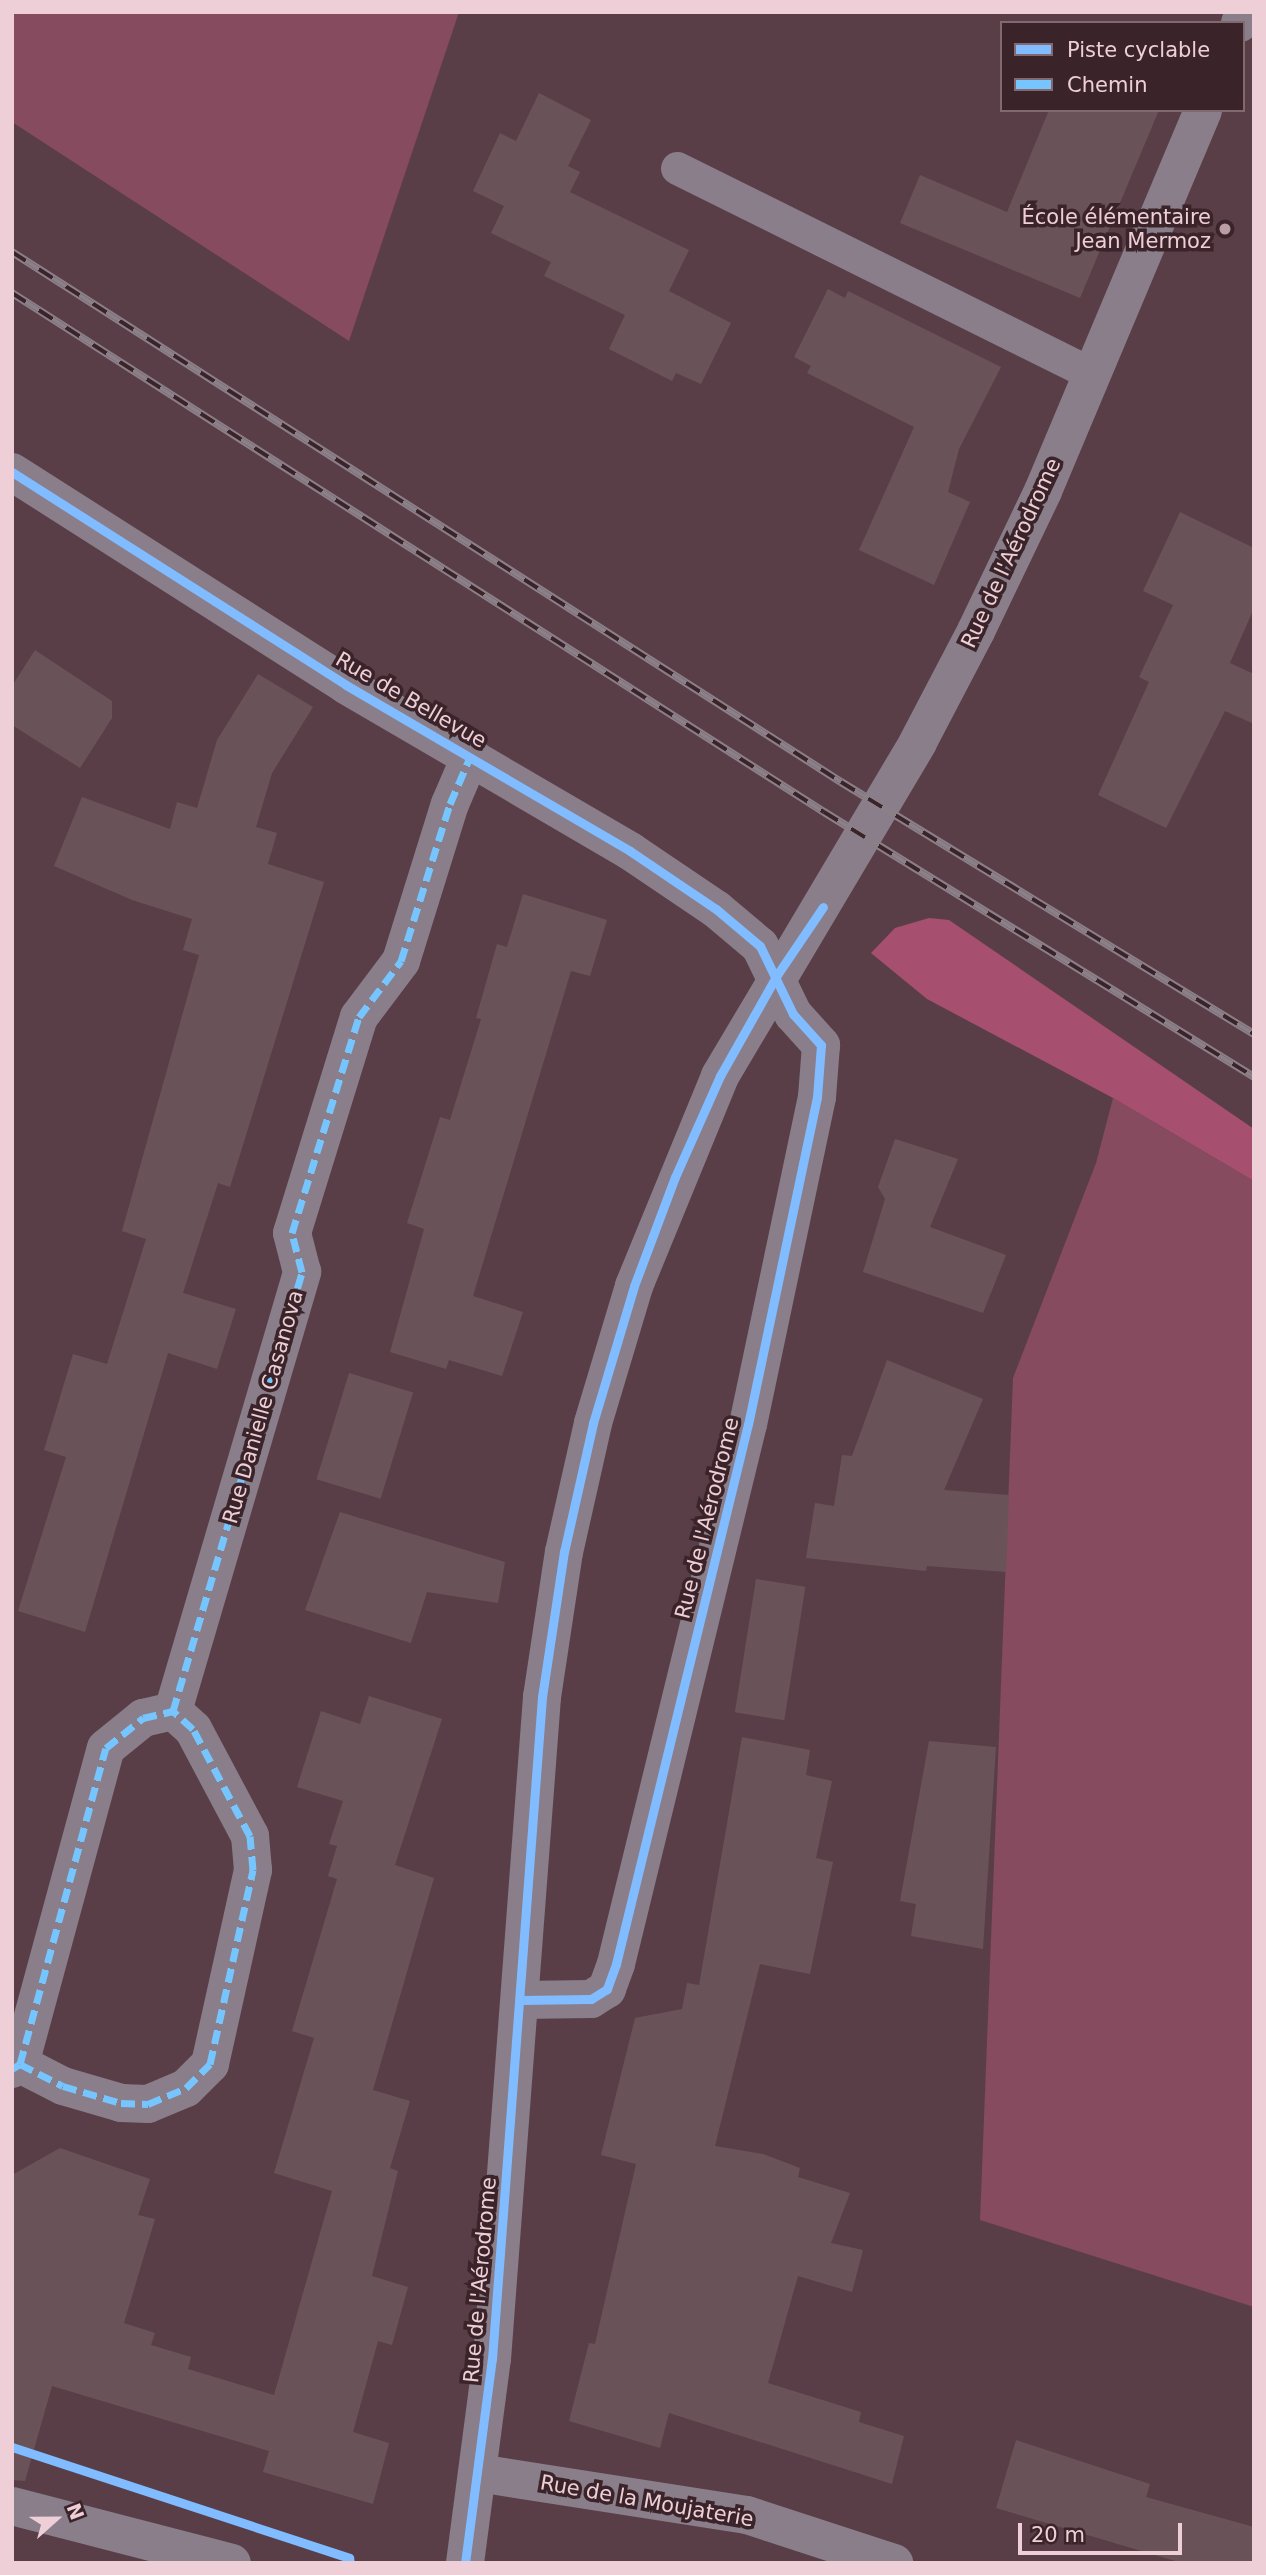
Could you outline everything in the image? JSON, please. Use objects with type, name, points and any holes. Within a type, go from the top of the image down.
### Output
[{"type":"street","name":"Rue de l'Aérodrome","points":[[465,2563],[492,2359],[542,1697],[564,1552],[593,1423],[634,1286],[675,1177],[720,1076],[777,975],[823,907],[918,742],[1043,491],[1090,373],[1202,112]]},
{"type":"street","name":"Rue de Bellevue","points":[[12,472],[346,685],[471,755],[630,850],[716,909],[760,946],[777,975]]},
{"type":"street","name":"Rue Danielle Casanova","points":[[173,1711],[302,1272],[292,1233],[359,1017],[401,961],[450,804],[471,755]]},
{"type":"street","name":"Rue de l'Aérodrome","points":[[520,2000],[591,1999],[607,1989],[616,1964],[748,1424],[817,1097],[821,1045],[793,1014],[777,975]]},
{"type":"street","points":[[173,1711],[193,1729],[250,1836],[253,1870],[210,2064],[186,2088],[148,2104],[121,2103],[64,2086],[16,2066],[106,1748],[143,1718],[173,1711]]},
{"type":"street","name":"Rue de la Moujaterie","points":[[478,2473],[747,2515],[894,2563]]},
{"type":"street","points":[[12,2506],[232,2563]]},
{"type":"lane","points":[[677,168],[1090,373]]},
{"type":"shaded area","points":[[12,12],[459,12],[349,341],[12,122]]},
{"type":"shaded area","points":[[929,918],[949,920],[1254,1129],[1254,1181],[1113,1098],[927,999],[871,953],[895,928]]},
{"type":"shaded area","points":[[1113,1098],[1254,1181],[1254,2307],[980,2220],[1013,1378],[1096,1163]]},
{"type":"building","points":[[539,93],[591,120],[568,166],[580,172],[570,192],[689,250],[669,291],[731,323],[701,384],[676,373],[672,381],[609,349],[625,315],[544,276],[551,262],[491,233],[504,206],[473,191],[500,133],[516,141]]},
{"type":"building","points":[[1048,112],[1158,112],[1080,298],[900,223],[920,175],[1007,212]]},
{"type":"building","points":[[828,289],[845,298],[848,291],[1001,367],[959,449],[948,492],[970,502],[934,585],[859,550],[914,427],[807,373],[811,366],[794,357]]},
{"type":"building","points":[[1180,512],[1254,548],[1254,608],[1230,663],[1254,674],[1254,724],[1225,711],[1166,828],[1098,795],[1149,682],[1139,677],[1173,605],[1143,591]]},
{"type":"building","points":[[35,650],[112,701],[112,718],[80,768],[12,725],[12,686]]},
{"type":"building","points":[[258,674],[313,707],[272,773],[256,827],[277,833],[268,864],[324,882],[230,1187],[218,1183],[183,1293],[236,1309],[217,1369],[168,1353],[85,1632],[18,1611],[66,1457],[44,1450],[73,1354],[107,1364],[146,1239],[122,1231],[199,955],[183,950],[192,919],[132,900],[54,866],[82,797],[170,829],[177,802],[197,808],[217,740]]},
{"type":"building","points":[[523,894],[607,920],[590,976],[571,971],[473,1296],[523,1312],[502,1376],[449,1360],[446,1369],[390,1352],[424,1229],[407,1223],[440,1117],[450,1120],[481,1019],[476,1018],[497,944],[507,947]]},
{"type":"building","points":[[895,1139],[958,1159],[930,1227],[1006,1255],[983,1313],[863,1272],[885,1199],[878,1187]]},
{"type":"building","points":[[887,1360],[983,1399],[944,1490],[1009,1495],[1006,1572],[927,1566],[926,1571],[806,1558],[815,1503],[834,1506],[842,1455],[852,1456]]},
{"type":"building","points":[[349,1373],[413,1393],[381,1499],[317,1479]]},
{"type":"building","points":[[340,1512],[505,1562],[498,1603],[427,1592],[411,1643],[305,1610]]},
{"type":"building","points":[[756,1579],[805,1587],[784,1720],[735,1712]]},
{"type":"building","points":[[369,1696],[442,1719],[395,1865],[434,1878],[373,2090],[410,2101],[390,2168],[398,2171],[372,2276],[408,2287],[392,2345],[378,2341],[353,2432],[389,2443],[373,2504],[263,2472],[269,2451],[52,2386],[25,2481],[12,2480],[12,2175],[60,2148],[150,2179],[138,2215],[155,2219],[124,2323],[155,2333],[151,2345],[191,2357],[188,2369],[274,2395],[332,2191],[274,2173],[314,2038],[292,2031],[337,1879],[328,1876],[337,1846],[329,1844],[343,1801],[297,1787],[321,1711],[360,1724]]},
{"type":"building","points":[[742,1737],[810,1750],[806,1775],[832,1781],[816,1858],[833,1862],[810,1974],[760,1964],[715,2146],[763,2154],[800,2168],[798,2177],[850,2193],[831,2243],[863,2250],[852,2292],[798,2276],[768,2383],[861,2412],[859,2422],[904,2436],[892,2484],[669,2413],[660,2448],[569,2421],[589,2343],[595,2344],[636,2164],[601,2155],[635,2018],[682,2009],[687,1983],[699,1985]]},
{"type":"building","points":[[929,1741],[996,1747],[983,1949],[911,1936],[916,1904],[900,1901]]},
{"type":"building","points":[[1016,2440],[1150,2484],[1146,2497],[1254,2527],[1254,2563],[1182,2563],[996,2508]]},
{"type":"railway","points":[[12,252],[841,782],[1254,1034]]},
{"type":"railway","points":[[12,293],[824,812],[1254,1077]]},
{"type":"marked path","points":[[12,2069],[20,2064],[106,1748],[143,1718],[173,1711],[302,1272],[292,1233],[359,1017],[401,961],[450,804],[471,755]]},
{"type":"marked path","points":[[20,2064],[63,2086],[121,2103],[148,2104],[186,2088],[210,2064],[253,1870],[250,1836],[193,1729],[173,1711]]},
{"type":"cycle path","points":[[12,472],[346,685],[630,851],[716,909],[760,946],[793,1014],[821,1045],[817,1097],[748,1424],[616,1964],[607,1989],[591,1999],[520,2000]]},
{"type":"cycle path","points":[[465,2563],[492,2359],[542,1697],[564,1552],[593,1423],[634,1286],[675,1177],[720,1076],[777,975],[823,907]]},
{"type":"cycle path","points":[[12,2447],[349,2558],[350,2563]]},
{"type":"place","name":"École élémentaire Jean Mermoz","points":[[1225,229]]}]
